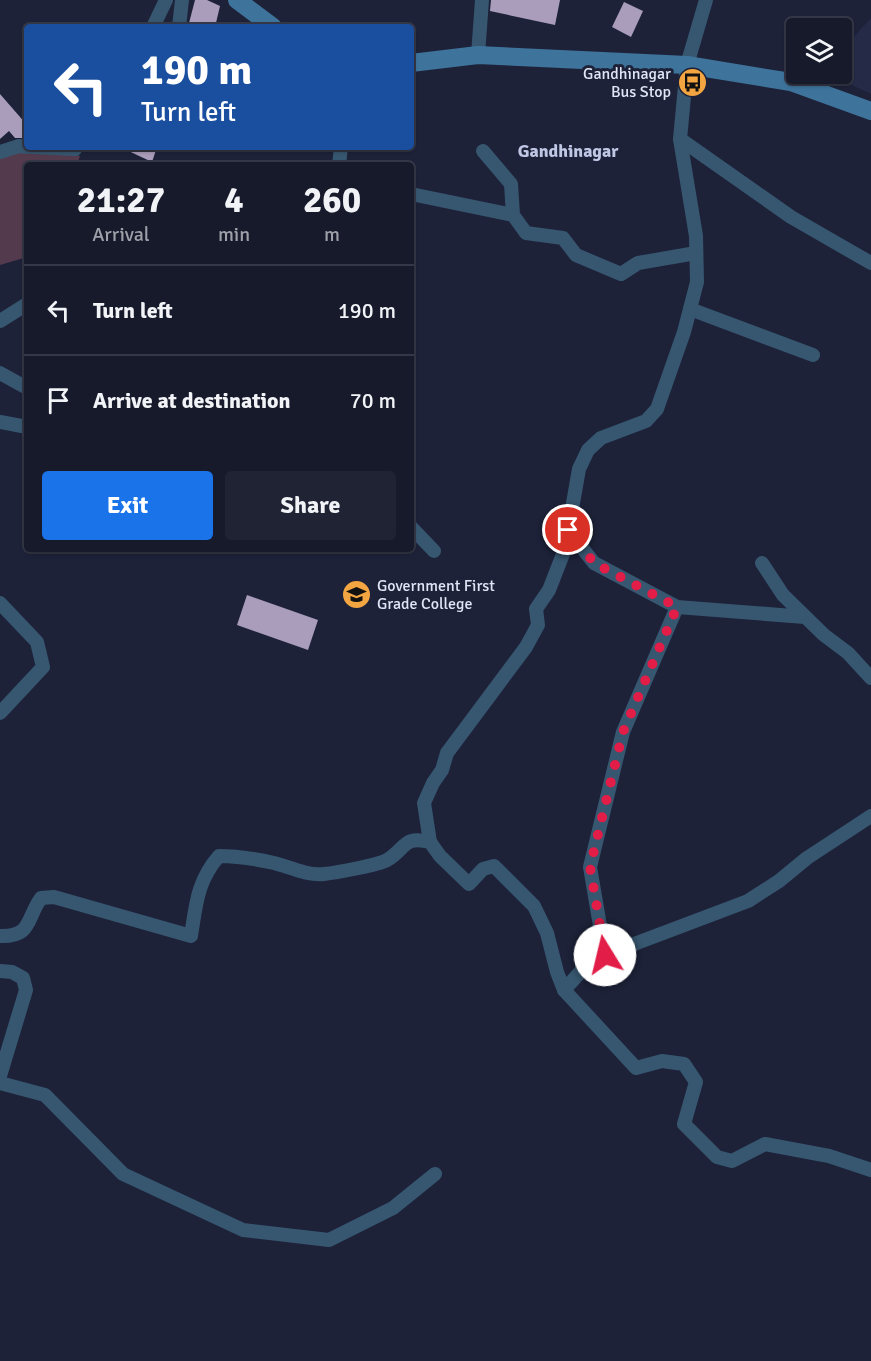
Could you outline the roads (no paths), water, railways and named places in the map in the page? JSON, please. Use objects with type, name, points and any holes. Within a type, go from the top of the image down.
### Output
[{"type":"main road","points":[[237,0],[269,24]]},
{"type":"main road","points":[[414,63],[478,55],[687,65],[791,82],[871,111]]},
{"type":"street","points":[[154,24],[166,0]]},
{"type":"street","points":[[178,24],[182,0]]},
{"type":"street","points":[[478,55],[482,0]]},
{"type":"street","points":[[706,0],[687,65],[680,139],[696,236],[697,282],[657,409],[646,421],[601,438],[588,450],[579,469],[565,549],[549,590],[536,609],[538,625],[526,647],[447,753],[442,770],[424,802],[430,842],[440,856],[469,884],[483,869],[494,866],[534,906],[547,933],[556,972],[564,990],[636,1068],[662,1061],[684,1064],[696,1082],[684,1124],[717,1157],[732,1161],[765,1144],[829,1156],[871,1170]]},
{"type":"street","points":[[680,139],[791,217],[871,263]]},
{"type":"street","points":[[0,152],[24,147]]},
{"type":"street","points":[[483,151],[511,184],[513,214],[526,233],[563,238],[576,255],[621,274],[638,263],[696,253]]},
{"type":"street","points":[[414,195],[513,214]]},
{"type":"street","points":[[0,321],[24,306]]},
{"type":"street","points":[[690,309],[813,355]]},
{"type":"street","points":[[0,373],[24,386]]},
{"type":"street","points":[[0,422],[24,426]]},
{"type":"street","points":[[414,530],[434,551]]},
{"type":"street","points":[[568,530],[594,563],[677,607],[805,617]]},
{"type":"street","points":[[762,563],[783,595],[848,653],[871,678]]},
{"type":"street","points":[[0,603],[37,642],[43,667],[0,713]]},
{"type":"street","points":[[605,955],[590,867],[623,732],[677,607]]},
{"type":"street","points":[[564,990],[584,968],[605,955],[748,901],[779,881],[807,858],[871,816]]},
{"type":"street","points":[[0,936],[14,937],[27,927],[41,898],[54,897],[191,936],[199,889],[208,869],[219,856],[240,856],[306,873],[323,874],[386,861],[411,840],[430,842]]},
{"type":"street","points":[[0,971],[12,972],[23,978],[26,990],[0,1076]]},
{"type":"street","points":[[0,1083],[45,1095],[123,1174],[243,1230],[328,1240],[393,1208],[435,1174]]},
{"type":"place","name":"Gandhinagar Bus Stop","points":[[692,83]]},
{"type":"place","name":"Government First Grade College","points":[[356,595]]},
{"type":"district","name":"Gandhinagar","points":[[568,151]]}]
